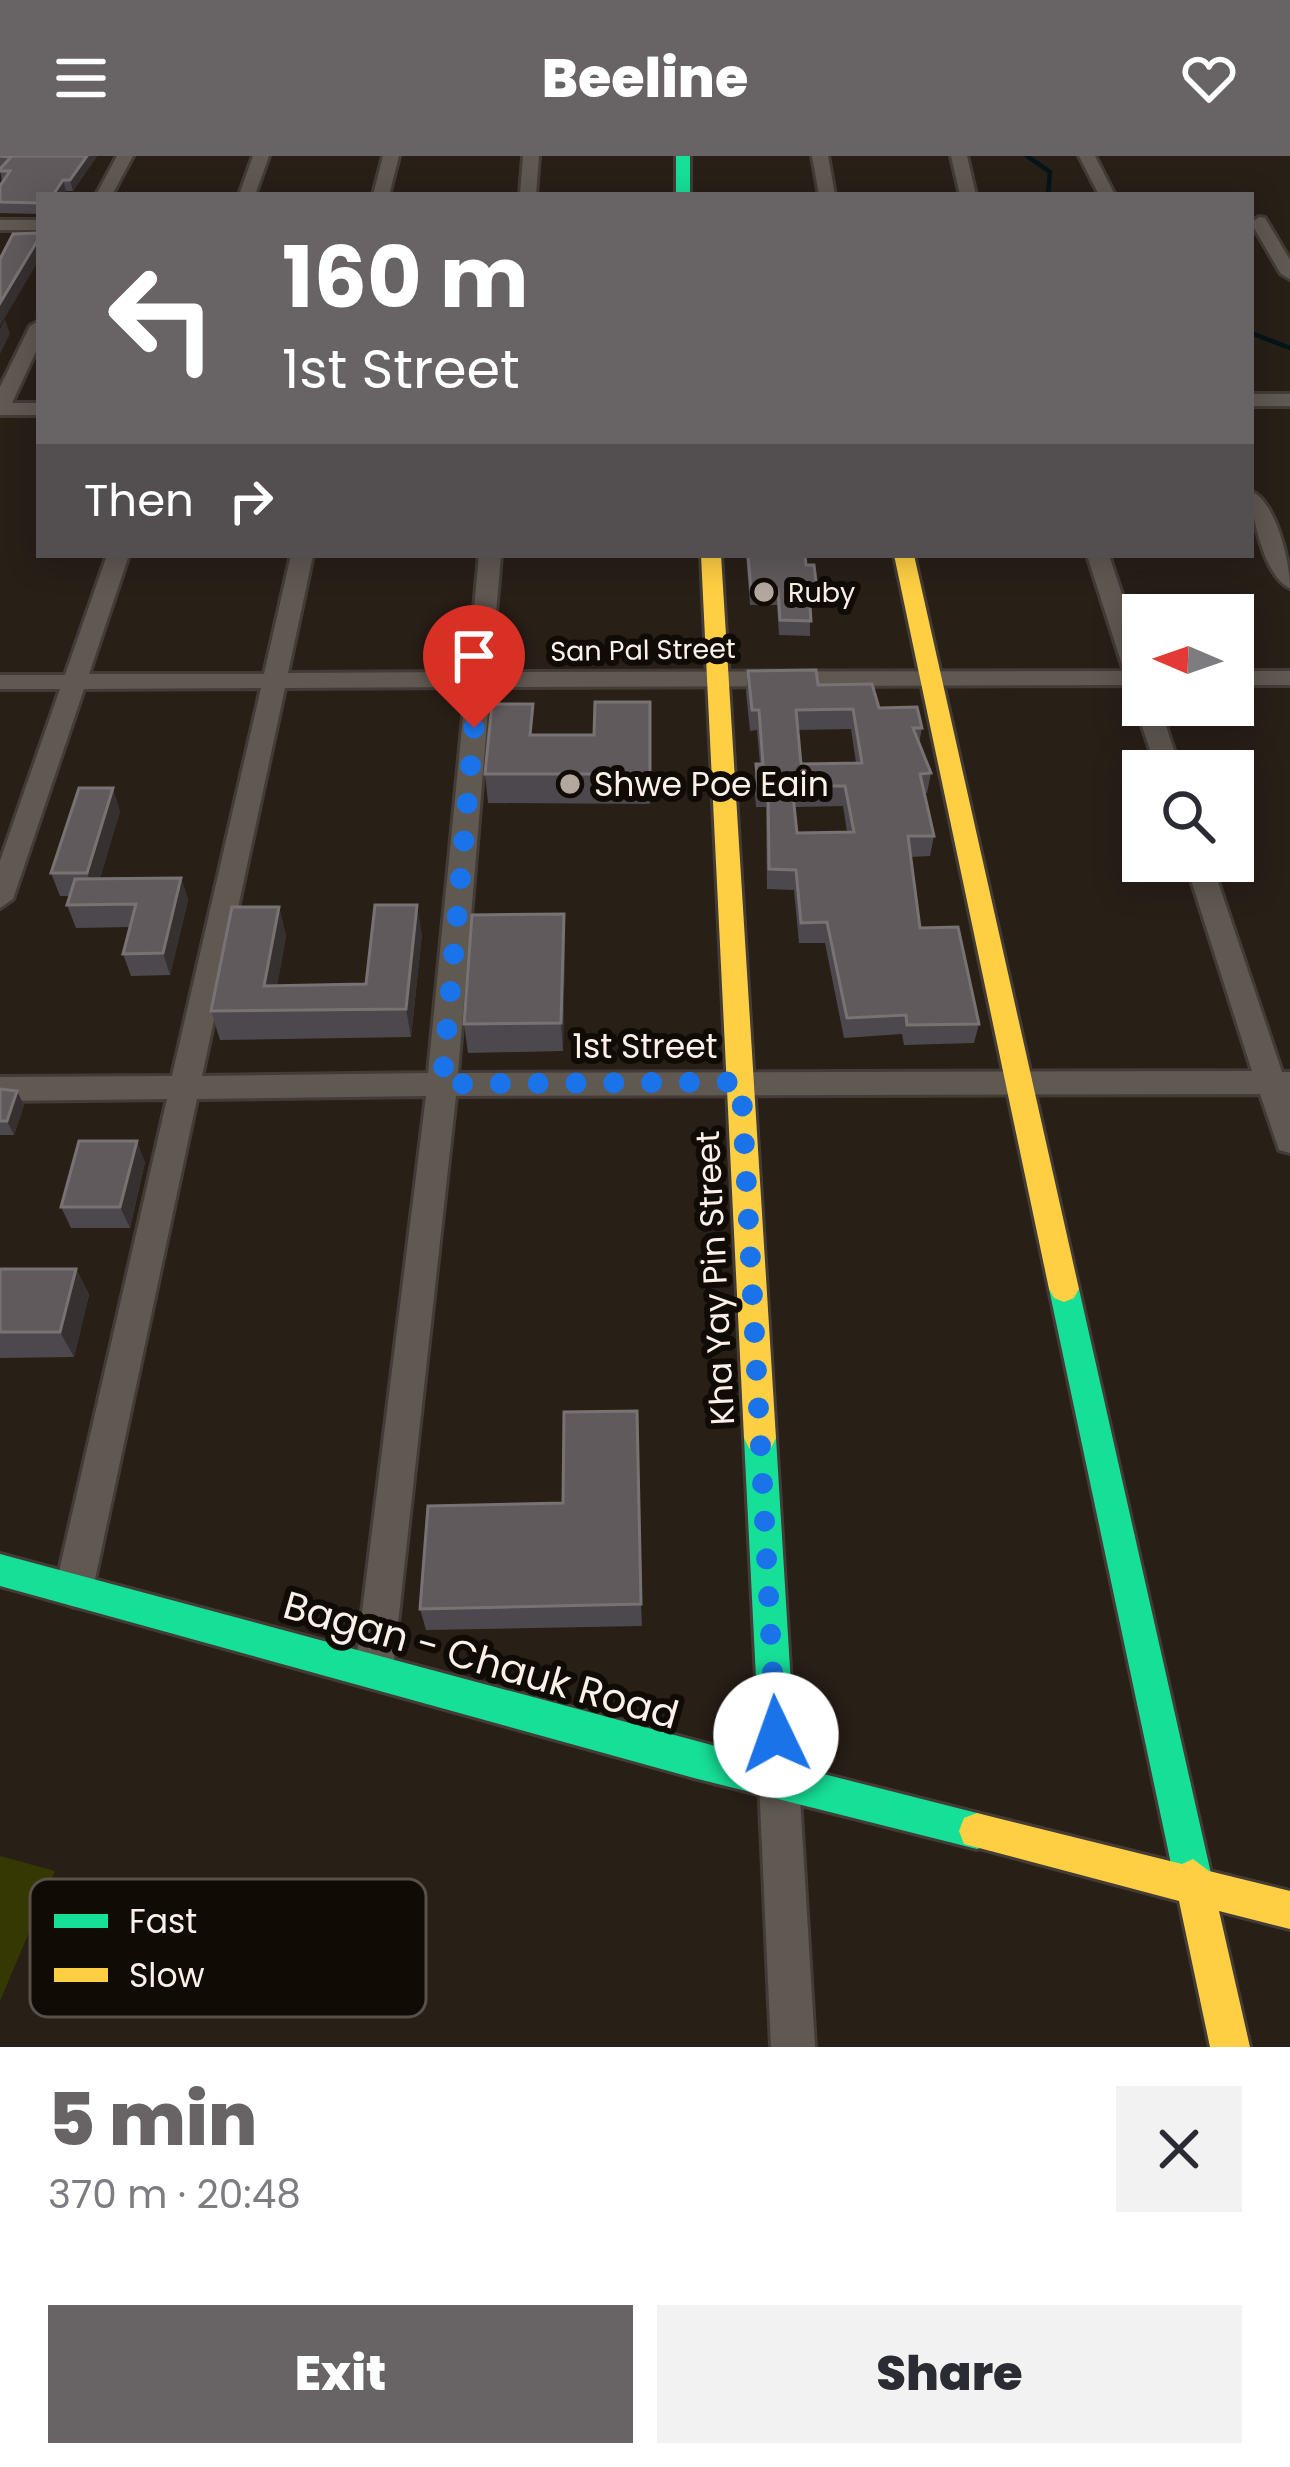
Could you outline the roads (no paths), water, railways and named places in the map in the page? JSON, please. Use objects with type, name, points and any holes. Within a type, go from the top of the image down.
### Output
[{"type":"street","points":[[106,192],[125,156]]},
{"type":"street","points":[[248,192],[261,156]]},
{"type":"street","points":[[382,192],[391,156]]},
{"type":"street","points":[[528,192],[531,156]]},
{"type":"street","points":[[683,156],[683,192]]},
{"type":"street","points":[[820,156],[826,192]]},
{"type":"street","points":[[959,156],[967,192]]},
{"type":"street","points":[[1087,156],[1105,192]]},
{"type":"street","points":[[1287,218],[1255,222],[1290,274]]},
{"type":"street","points":[[0,225],[36,225]]},
{"type":"street","points":[[36,332],[0,408],[36,409]]},
{"type":"street","points":[[1254,400],[1290,400]]},
{"type":"street","points":[[1254,503],[1290,581]]},
{"type":"street","points":[[0,899],[117,558]]},
{"type":"street","points":[[74,1589],[301,558]]},
{"type":"street","points":[[374,1669],[442,1084],[490,558]]},
{"type":"street","name":"Kha Yay Pin Street","points":[[711,558],[779,1781]]},
{"type":"street","points":[[905,558],[926,675],[1022,1082],[1230,2047]]},
{"type":"street","points":[[1100,558],[1122,626]]},
{"type":"street","name":"San Pal Street","points":[[0,682],[478,683],[926,675],[1122,683]]},
{"type":"street","points":[[1254,678],[1290,678]]},
{"type":"street","points":[[1206,882],[1281,1083],[1290,1142]]},
{"type":"street","name":"1st Street","points":[[0,1089],[1281,1083]]},
{"type":"street","name":"Bagan - Chauk Road","points":[[0,1570],[779,1781],[1290,1910]]},
{"type":"street","points":[[779,1781],[793,2047]]},
{"type":"waterway","points":[[1027,156],[1050,172],[1048,192]]},
{"type":"waterway","points":[[1254,334],[1290,348]]},
{"type":"place","name":"Ruby","points":[[764,592]]},
{"type":"place","name":"Shwe Poe Eain","points":[[570,784]]}]
